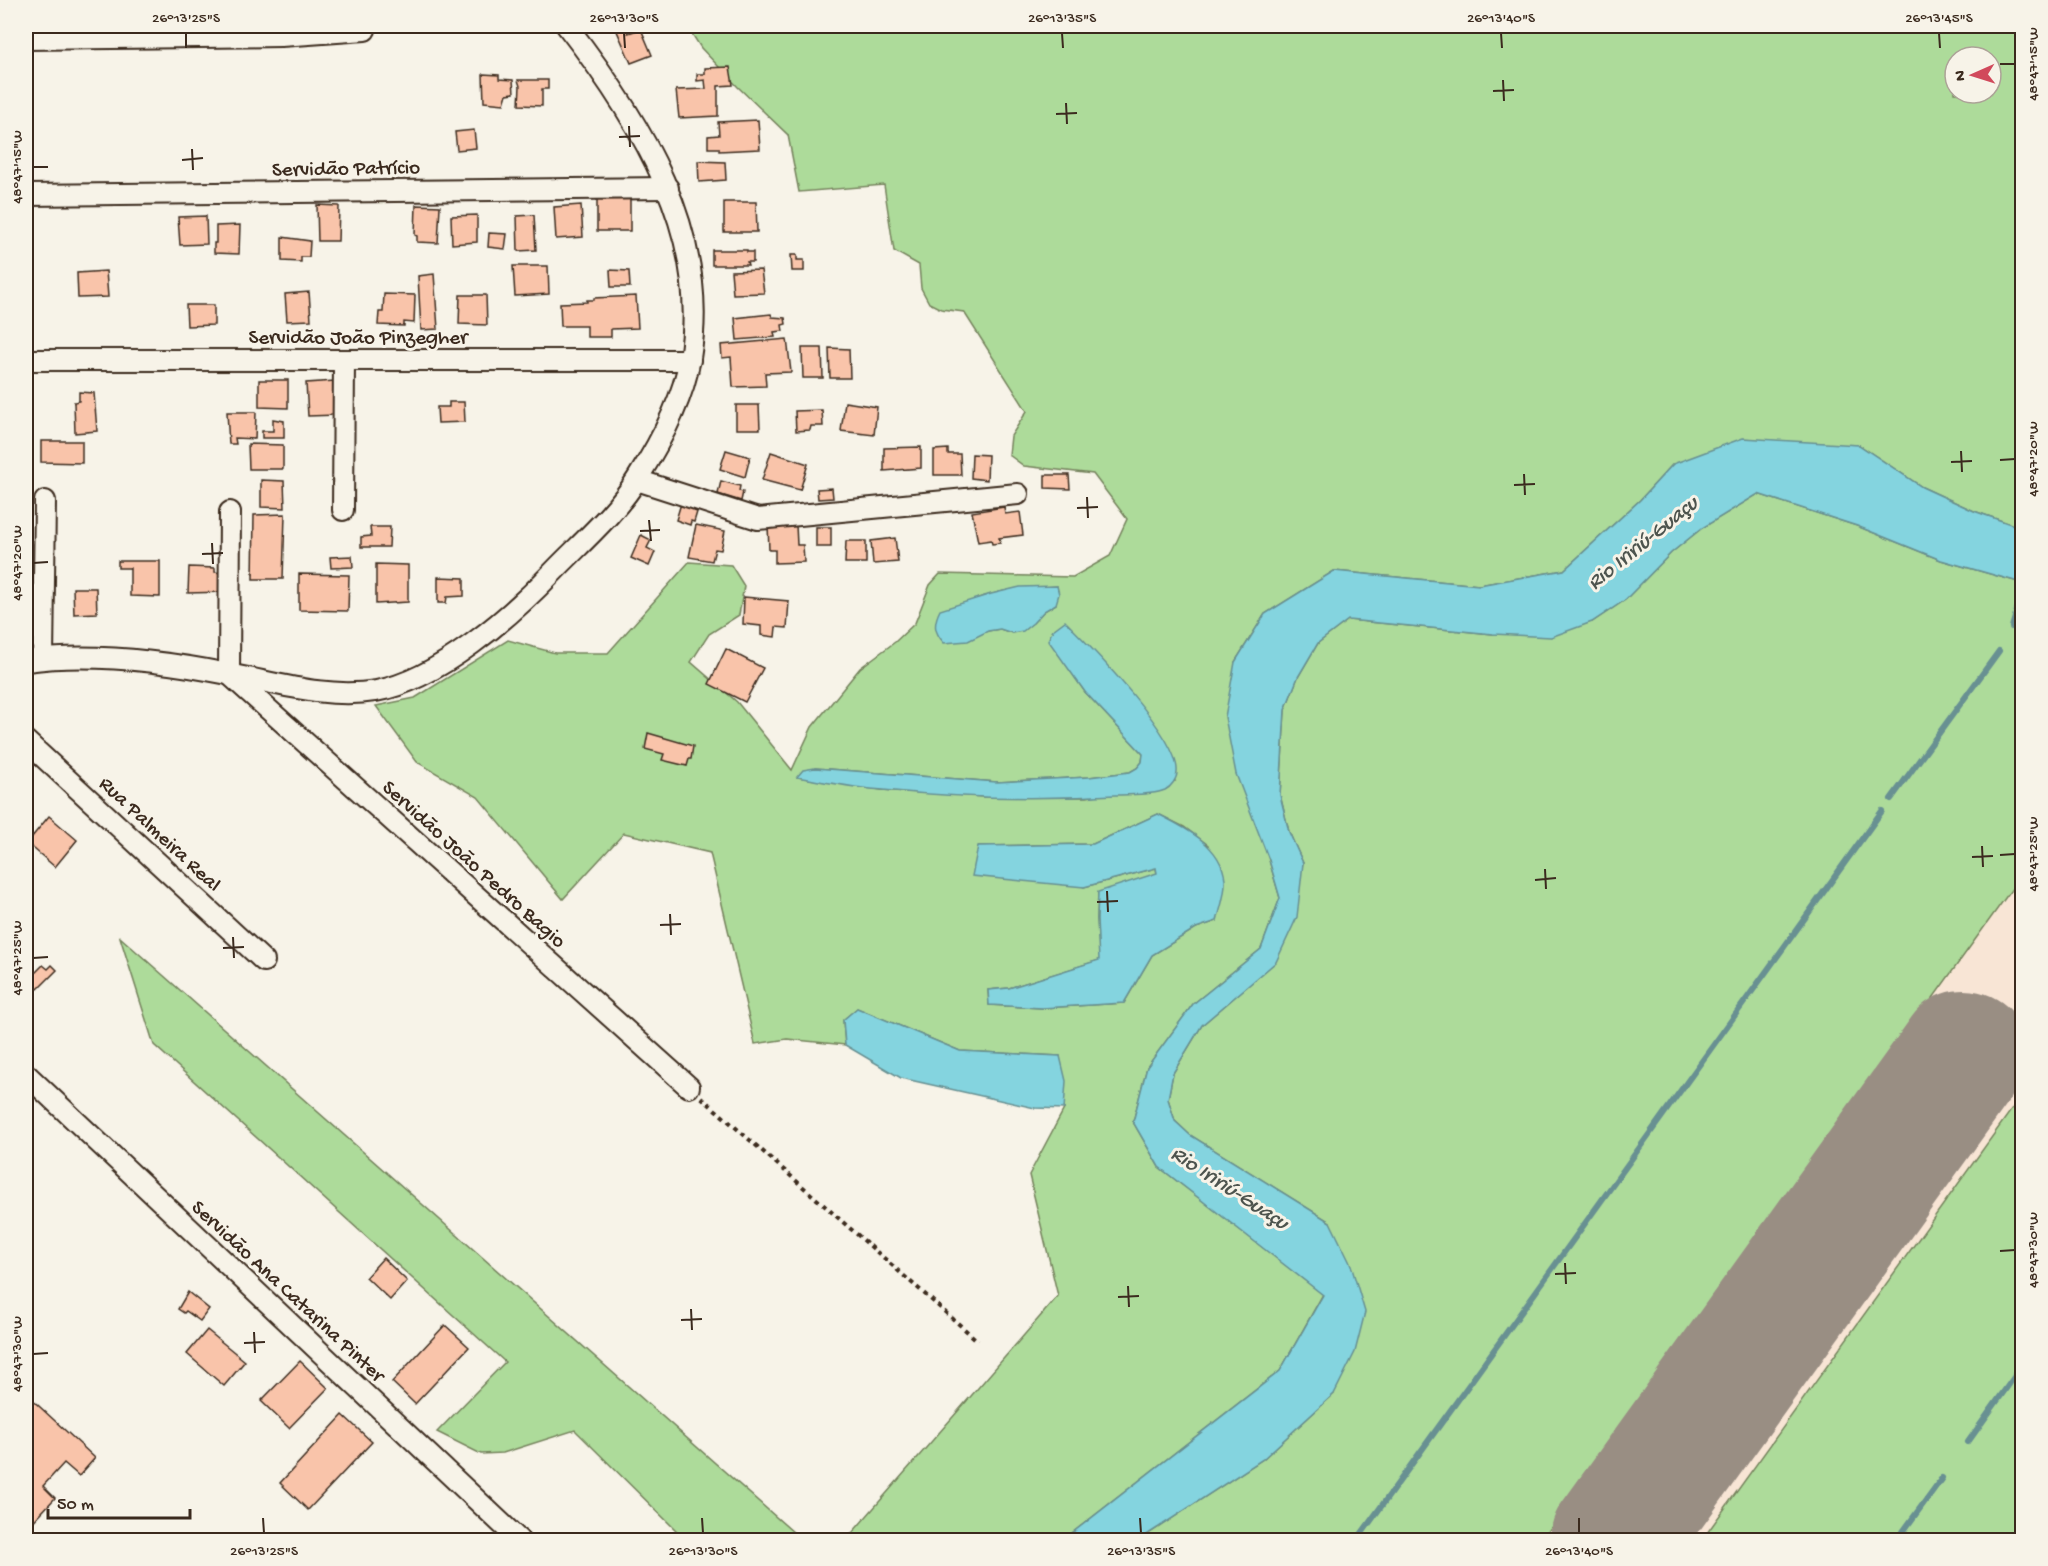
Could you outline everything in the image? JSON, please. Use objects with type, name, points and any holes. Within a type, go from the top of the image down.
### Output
[{"type":"street","points":[[45,501],[34,660],[104,659],[169,663],[308,690],[347,694],[379,690],[411,679],[447,660],[486,634],[530,596],[616,507],[637,480],[662,436],[680,394],[690,360],[694,321],[692,277],[683,231],[668,188],[636,125],[592,58],[567,26]]},
{"type":"street","points":[[26,39],[281,36],[304,30],[365,30]]},
{"type":"street","name":"Servidão Patrício","points":[[26,195],[668,188]]},
{"type":"street","name":"Servidão João Pinzegher","points":[[26,360],[690,360]]},
{"type":"street","points":[[343,510],[344,360]]},
{"type":"street","points":[[637,480],[758,519],[1018,494]]},
{"type":"street","points":[[229,674],[230,512]]},
{"type":"street","name":"Servidão João Pedro Bagio","points":[[229,674],[689,1087]]},
{"type":"street","name":"Rua Palmeira Real","points":[[26,741],[264,961]]},
{"type":"street","name":"Servidão Ana Catarina Pinter","points":[[26,1074],[519,1540]]},
{"type":"path","points":[[689,1087],[978,1341]]},
{"type":"shaded area","points":[[2022,637],[2022,1540],[1294,1540]]},
{"type":"green space","points":[[687,26],[2022,26],[2022,528],[1974,511],[1922,487],[1859,445],[1673,464],[1640,500],[1564,570],[1479,585],[1334,571],[1265,614],[1235,662],[1269,860],[1280,898],[1261,949],[1193,1004],[1147,1067],[1133,1122],[1159,1167],[1323,1294],[1280,1371],[1063,1540],[846,1540],[1058,1296],[1029,1175],[1064,1109],[1060,1056],[960,1051],[857,1008],[843,1020],[845,1045],[787,1039],[755,1044],[710,853],[624,833],[563,899],[478,797],[417,762],[376,706],[415,698],[508,640],[555,653],[608,653],[689,562],[731,565],[744,586],[739,615],[709,634],[691,662],[737,702],[792,770],[812,727],[860,668],[895,642],[915,623],[930,585],[940,574],[1073,577],[1110,556],[1127,519],[1093,474],[1024,466],[1009,455],[1011,436],[1027,411],[964,312],[941,309],[929,303],[921,288],[919,265],[894,251],[884,185],[799,192],[788,135],[701,48]],"holes":[[[1057,586],[1056,604],[1044,611],[1033,623],[1012,633],[1000,629],[988,631],[978,598],[1004,591]],[[1049,640],[1175,781],[1087,797],[985,797],[881,790],[798,777],[815,768],[997,782],[1089,777],[1130,772],[1137,768],[1142,762],[1143,754],[1085,692]],[[1158,814],[1184,827],[1208,845],[1217,921],[1196,928],[1152,955],[1124,1003],[1042,1008],[989,1005],[988,990],[1009,988],[1100,960],[1098,893],[1157,874],[1156,868],[1084,887],[978,846],[1093,844]]]},
{"type":"green space","points":[[1758,494],[1857,526],[1941,560],[2022,583],[2022,886],[2016,883],[1542,1540],[1139,1540],[1263,1459],[1334,1394],[1330,1222],[1190,1135],[1175,1121],[1168,1099],[1173,1073],[1202,1025],[1275,962],[1303,863],[1289,832],[1280,795],[1285,710],[1298,677],[1318,643],[1348,620],[1493,634],[1592,622],[1625,600],[1671,553],[1702,528]]},
{"type":"green space","points":[[120,937],[802,1540],[686,1540],[575,1430],[503,1453],[481,1454],[437,1432],[505,1362],[154,1045]]},
{"type":"green space","points":[[2022,1095],[2022,1540],[1702,1540]]},
{"type":"water","name":"Rio Iririú-Guaçu","points":[[1743,438],[1859,445],[1922,487],[1974,511],[2022,528],[2022,583],[1941,560],[1857,526],[1758,494],[1702,528],[1671,553],[1625,600],[1592,622],[1551,637],[1493,634],[1348,620],[1318,643],[1298,677],[1285,710],[1280,795],[1289,832],[1303,863],[1297,917],[1276,962],[1202,1025],[1173,1073],[1168,1099],[1175,1121],[1190,1135],[1330,1222],[1351,1265],[1365,1312],[1355,1352],[1334,1394],[1263,1459],[1139,1540],[1063,1540],[1280,1371],[1323,1295],[1159,1167],[1133,1122],[1147,1067],[1193,1004],[1261,949],[1280,898],[1269,860],[1236,774],[1225,717],[1235,662],[1265,614],[1334,571],[1479,585],[1564,570],[1640,500],[1673,464]]},
{"type":"water","points":[[1057,586],[1059,594],[1056,604],[1044,611],[1023,631],[1012,633],[1000,629],[988,631],[968,641],[944,643],[936,631],[936,620],[940,610],[1020,587]]},
{"type":"water","points":[[1065,621],[1132,693],[1164,738],[1174,757],[1177,772],[1173,782],[1165,790],[1147,794],[1086,797],[970,796],[872,789],[797,777],[803,770],[815,768],[997,782],[1089,777],[1130,772],[1137,768],[1142,762],[1143,754],[1085,692],[1048,640],[1053,630]]},
{"type":"water","points":[[1158,814],[1191,832],[1217,857],[1225,885],[1217,921],[1196,928],[1152,955],[1124,1003],[1042,1008],[989,1005],[988,990],[1009,988],[1099,960],[1098,892],[1157,873],[1156,868],[1084,887],[972,876],[978,846],[1093,844]]},
{"type":"water","points":[[857,1008],[960,1051],[1060,1056],[1066,1081],[1064,1109],[1035,1108],[901,1078],[845,1045],[843,1020]]},
{"type":"building","points":[[625,27],[628,33],[641,29],[652,55],[631,63],[617,31]]},
{"type":"building","points":[[730,67],[733,85],[718,86],[718,116],[679,118],[676,90],[706,89],[705,80],[697,81],[697,74],[705,74],[705,68]]},
{"type":"building","points":[[483,74],[499,75],[499,79],[513,80],[514,93],[507,94],[504,104],[484,102]]},
{"type":"building","points":[[518,80],[548,80],[548,89],[542,89],[542,106],[519,105]]},
{"type":"building","points":[[758,120],[760,149],[719,151],[719,148],[708,148],[708,136],[719,135],[718,122]]},
{"type":"building","points":[[474,130],[476,148],[457,150],[455,132]]},
{"type":"building","points":[[698,161],[725,162],[726,180],[699,182]]},
{"type":"building","points":[[597,195],[630,195],[630,231],[597,231]]},
{"type":"building","points":[[724,202],[756,202],[757,232],[724,232]]},
{"type":"building","points":[[317,205],[339,206],[338,241],[318,241]]},
{"type":"building","points":[[416,205],[440,206],[438,243],[417,242],[415,235]]},
{"type":"building","points":[[581,205],[583,237],[556,239],[554,207]]},
{"type":"building","points":[[477,215],[477,242],[452,244],[451,216]]},
{"type":"building","points":[[534,215],[536,250],[518,251],[517,216]]},
{"type":"building","points":[[206,216],[207,244],[180,245],[178,217]]},
{"type":"building","points":[[240,225],[239,254],[214,253],[216,226]]},
{"type":"building","points":[[489,233],[507,234],[505,249],[488,247]]},
{"type":"building","points":[[282,237],[310,241],[309,257],[301,257],[301,262],[282,261]]},
{"type":"building","points":[[712,250],[747,250],[747,252],[753,252],[753,262],[747,262],[748,265],[712,265]]},
{"type":"building","points":[[791,255],[797,255],[797,260],[804,260],[804,271],[792,271]]},
{"type":"building","points":[[513,266],[548,266],[549,294],[515,296]]},
{"type":"building","points":[[610,270],[629,271],[630,287],[611,287]]},
{"type":"building","points":[[761,270],[764,293],[733,294],[731,271]]},
{"type":"building","points":[[106,271],[108,297],[78,298],[77,273]]},
{"type":"building","points":[[434,274],[438,329],[421,330],[418,276]]},
{"type":"building","points":[[309,292],[311,320],[287,321],[285,294]]},
{"type":"building","points":[[384,294],[415,295],[414,323],[404,322],[404,326],[378,325],[379,312],[383,312]]},
{"type":"building","points":[[460,295],[486,295],[487,325],[459,324]]},
{"type":"building","points":[[636,296],[638,328],[611,329],[611,337],[587,337],[587,326],[561,326],[560,303],[587,302],[594,298]]},
{"type":"building","points":[[186,305],[214,305],[214,325],[187,326]]},
{"type":"building","points":[[771,314],[772,317],[785,318],[786,324],[782,325],[783,331],[774,332],[775,337],[737,340],[735,318]]},
{"type":"building","points":[[787,339],[791,372],[765,373],[766,386],[733,387],[731,357],[722,358],[721,345]]},
{"type":"building","points":[[802,348],[822,348],[823,378],[803,378]]},
{"type":"building","points":[[829,348],[849,349],[850,378],[830,378]]},
{"type":"building","points":[[259,380],[288,380],[288,408],[259,407]]},
{"type":"building","points":[[335,381],[337,415],[308,416],[306,383]]},
{"type":"building","points":[[79,392],[94,393],[97,431],[75,433],[74,402],[79,401]]},
{"type":"building","points":[[449,402],[464,402],[465,422],[438,423],[437,407],[449,407]]},
{"type":"building","points":[[845,402],[877,407],[874,435],[841,431]]},
{"type":"building","points":[[736,405],[759,405],[760,429],[736,429]]},
{"type":"building","points":[[822,410],[823,426],[811,426],[810,430],[796,431],[795,411]]},
{"type":"building","points":[[227,412],[256,412],[255,439],[235,438],[236,444],[229,444]]},
{"type":"building","points":[[26,414],[29,414],[31,440],[26,440]]},
{"type":"building","points":[[273,419],[284,421],[284,438],[262,438],[262,431],[273,431]]},
{"type":"building","points":[[41,441],[82,441],[82,463],[41,462]]},
{"type":"building","points":[[248,444],[283,445],[283,469],[249,469]]},
{"type":"building","points":[[921,447],[921,468],[884,471],[884,448]]},
{"type":"building","points":[[948,449],[948,454],[960,454],[961,475],[934,475],[934,450]]},
{"type":"building","points":[[726,450],[750,457],[745,477],[720,469]]},
{"type":"building","points":[[771,452],[808,464],[800,490],[762,480]]},
{"type":"building","points":[[972,454],[988,455],[987,480],[971,478]]},
{"type":"building","points":[[1045,475],[1069,475],[1070,489],[1045,488]]},
{"type":"building","points":[[261,480],[284,481],[285,508],[261,507]]},
{"type":"building","points":[[721,481],[740,486],[739,491],[743,492],[741,501],[718,494]]},
{"type":"building","points":[[832,488],[833,498],[818,499],[817,489]]},
{"type":"building","points":[[682,500],[696,504],[694,511],[697,512],[694,522],[691,521],[690,525],[676,520]]},
{"type":"building","points":[[1004,507],[1005,514],[1020,512],[1023,535],[999,538],[1000,543],[992,544],[991,540],[978,542],[972,512]]},
{"type":"building","points":[[285,514],[283,579],[253,579],[254,515]]},
{"type":"building","points":[[696,525],[725,531],[721,550],[715,549],[712,561],[689,557]]},
{"type":"building","points":[[768,525],[796,525],[797,545],[803,545],[804,562],[775,563],[775,550],[769,550]]},
{"type":"building","points":[[370,527],[390,527],[389,547],[361,547],[361,537],[371,536]]},
{"type":"building","points":[[816,527],[831,527],[831,547],[816,547]]},
{"type":"building","points":[[641,535],[651,540],[647,548],[655,552],[649,566],[631,558]]},
{"type":"building","points":[[895,538],[898,562],[873,564],[871,541]]},
{"type":"building","points":[[846,541],[866,541],[866,563],[845,563]]},
{"type":"building","points":[[352,556],[353,567],[331,568],[330,557]]},
{"type":"building","points":[[118,561],[160,561],[160,597],[130,596],[130,568],[118,568]]},
{"type":"building","points":[[376,564],[408,565],[408,602],[376,604]]},
{"type":"building","points":[[189,567],[215,568],[215,572],[222,573],[225,592],[188,593]]},
{"type":"building","points":[[299,574],[349,575],[348,611],[299,610]]},
{"type":"building","points":[[438,577],[464,578],[464,596],[447,597],[446,603],[438,603]]},
{"type":"building","points":[[73,588],[96,588],[97,613],[74,614]]},
{"type":"building","points":[[744,597],[789,601],[787,628],[776,627],[775,637],[761,635],[761,626],[743,624]]},
{"type":"building","points":[[726,649],[763,668],[745,702],[709,684]]},
{"type":"building","points":[[648,733],[693,746],[691,759],[687,766],[662,760],[664,754],[645,749]]},
{"type":"building","points":[[49,816],[77,840],[55,867],[27,843]]},
{"type":"building","points":[[43,965],[48,969],[52,965],[57,970],[38,989],[28,980]]},
{"type":"building","points":[[383,1258],[407,1281],[390,1300],[366,1277]]},
{"type":"building","points":[[188,1292],[209,1309],[200,1321],[186,1311],[184,1313],[178,1309]]},
{"type":"building","points":[[445,1325],[469,1347],[415,1404],[392,1382]]},
{"type":"building","points":[[207,1330],[245,1361],[224,1386],[187,1354]]},
{"type":"building","points":[[300,1361],[328,1388],[289,1428],[261,1401]]},
{"type":"building","points":[[26,1394],[95,1458],[79,1476],[64,1463],[43,1486],[55,1498],[26,1529]]},
{"type":"building","points":[[343,1415],[372,1442],[308,1510],[280,1483]]},
{"type":"waterway","points":[[2012,627],[2022,593]]},
{"type":"waterway","points":[[1891,799],[1999,651]]},
{"type":"waterway","points":[[1357,1540],[1882,811]]},
{"type":"waterway","points":[[1968,1442],[2022,1366]]},
{"type":"waterway","points":[[1897,1540],[1942,1478]]},
{"type":"runway","points":[[1614,1540],[1964,1054]]}]
